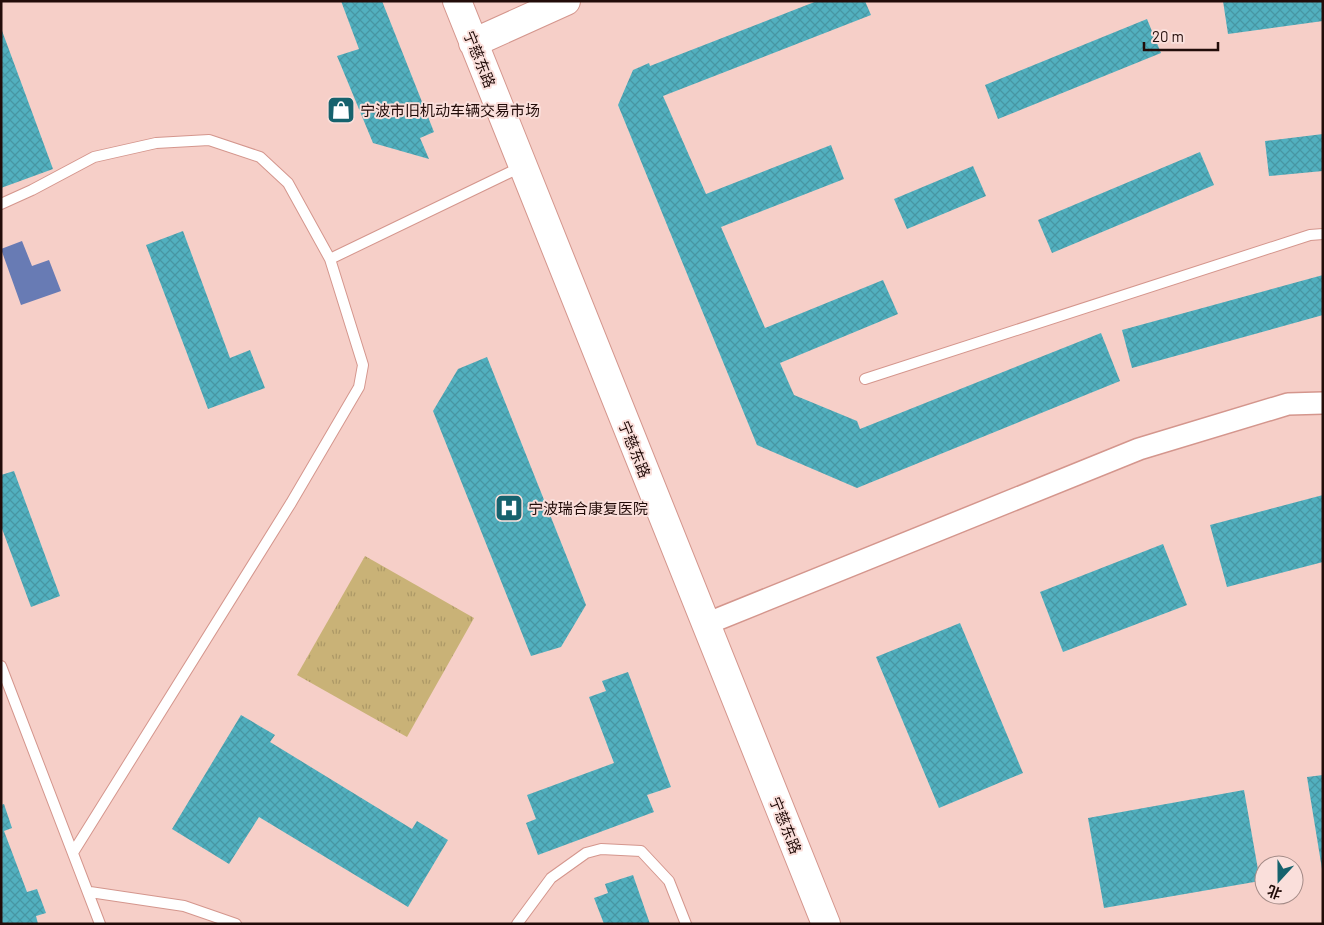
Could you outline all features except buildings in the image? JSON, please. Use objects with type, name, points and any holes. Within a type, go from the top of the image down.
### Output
[{"type":"main road","name":"宁慈东路","points":[[457,1],[826,924]]},
{"type":"main road","points":[[473,43],[566,1]]},
{"type":"street","points":[[706,624],[1139,449],[1288,404],[1323,403]]},
{"type":"lane","points":[[1,204],[94,157],[156,143],[209,140],[260,158],[288,183],[330,259],[363,365],[359,387],[291,503],[74,851]]},
{"type":"lane","points":[[330,259],[523,166]]},
{"type":"lane","points":[[865,380],[1300,238],[1323,234]]},
{"type":"lane","points":[[1,666],[90,892],[100,924]]},
{"type":"lane","points":[[517,924],[551,878],[586,853],[601,849],[641,851],[669,881],[686,924]]},
{"type":"lane","points":[[90,892],[184,906],[236,924]]},
{"type":"green space","points":[[365,556],[474,618],[407,737],[297,675]]},
{"type":"water","points":[[22,241],[32,266],[49,260],[61,291],[21,305],[1,249]]},
{"type":"place","name":"宁波市旧机动车辆交易市场","points":[[341,110]]},
{"type":"place","name":"宁波瑞合康复医院","points":[[509,508]]}]
